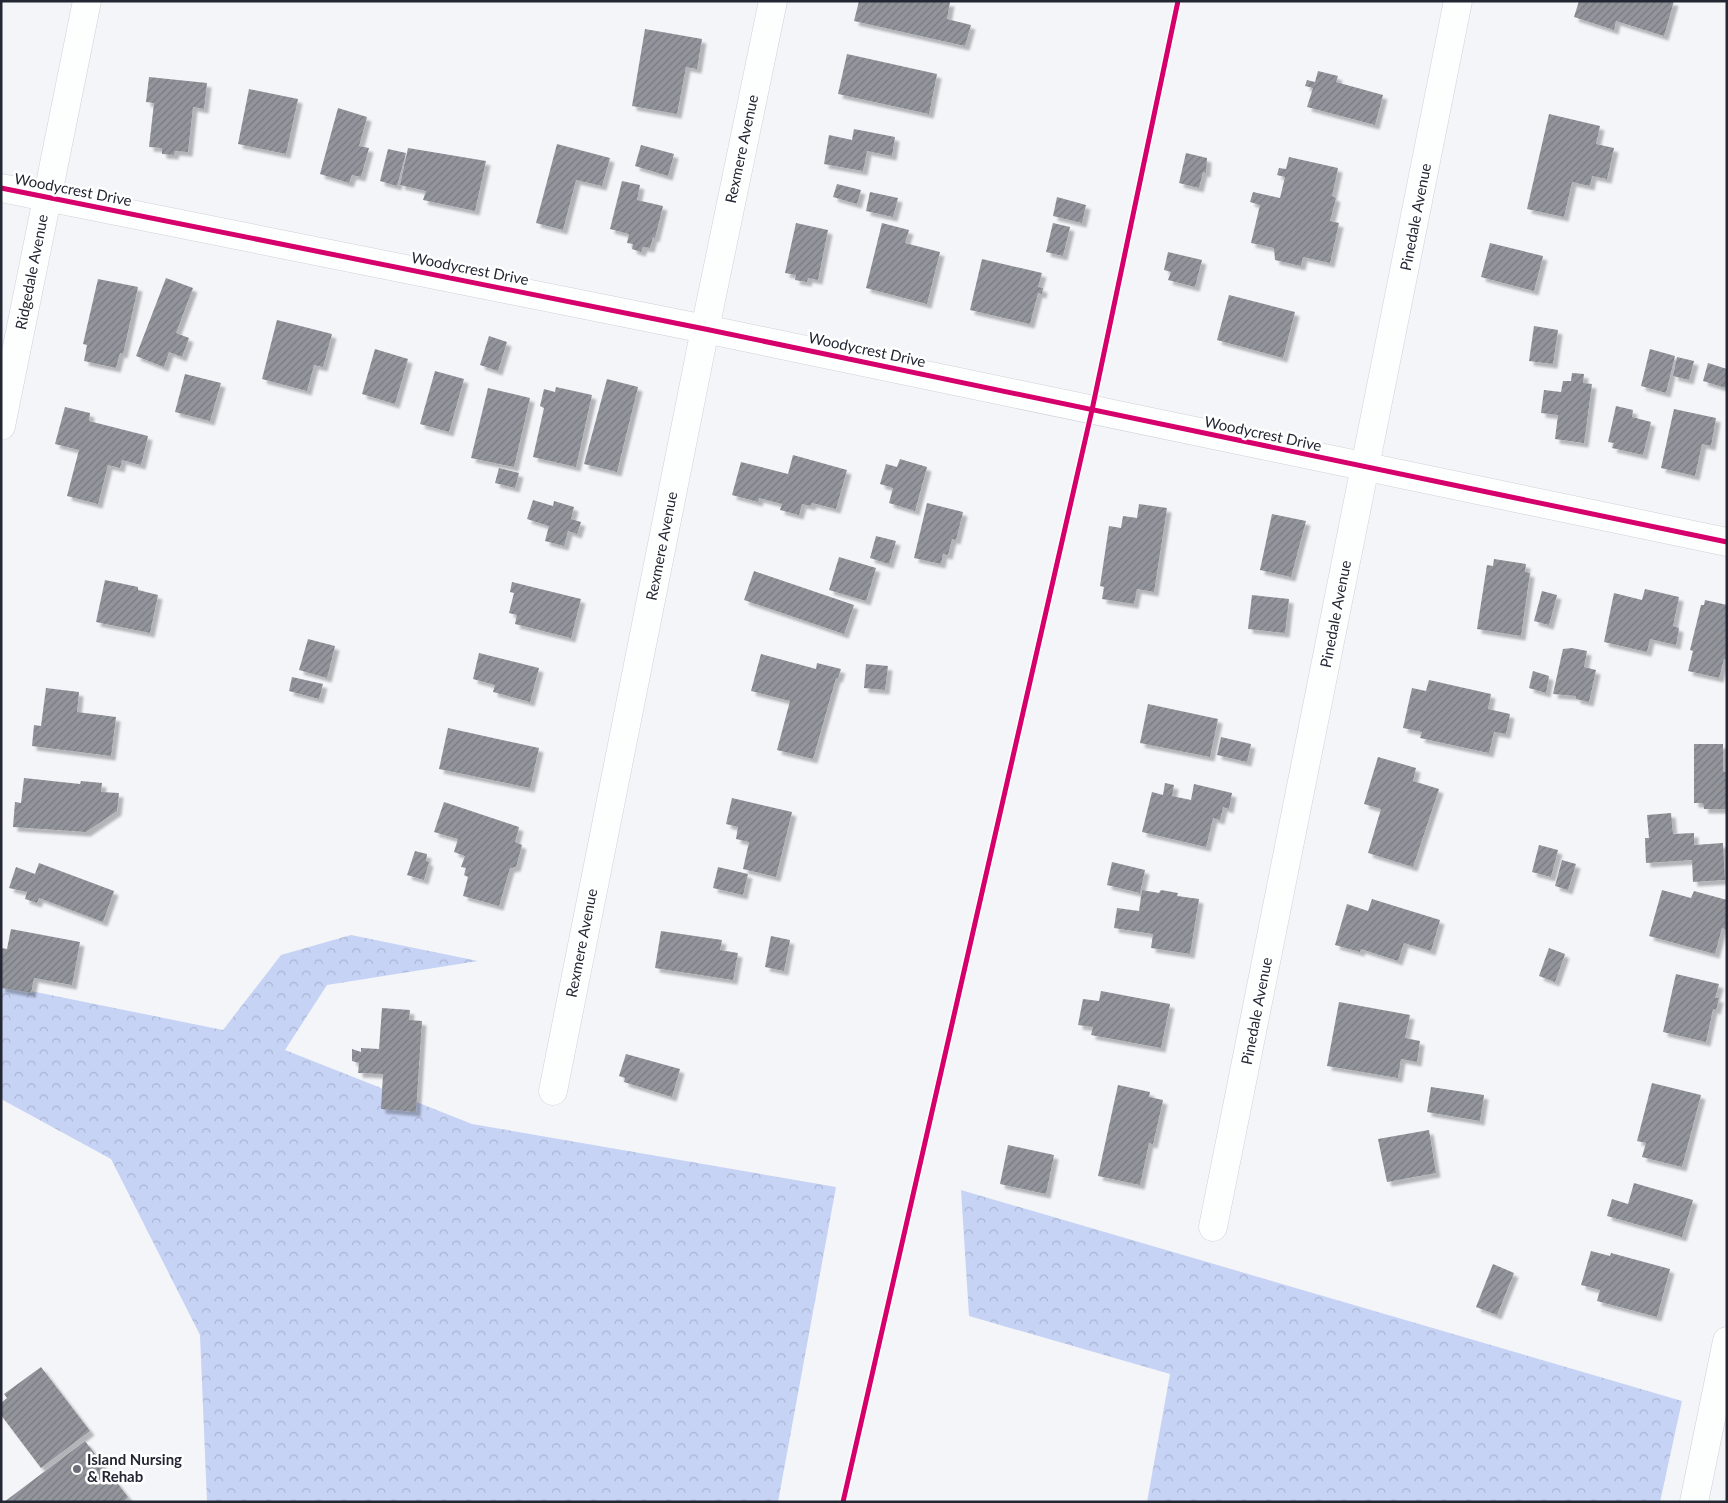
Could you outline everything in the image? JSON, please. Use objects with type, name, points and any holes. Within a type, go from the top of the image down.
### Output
[{"type":"street","name":"Ridgedale Avenue","points":[[1,426],[87,1]]},
{"type":"street","name":"Rexmere Avenue","points":[[553,1091],[705,329],[773,1]]},
{"type":"street","name":"Pinedale Avenue","points":[[1213,1227],[1458,1]]},
{"type":"street","name":"Woodycrest Drive","points":[[1,188],[705,329],[1727,542]]},
{"type":"street","points":[[1694,1502],[1727,1341]]},
{"type":"green space","points":[[351,935],[478,961],[327,985],[285,1050],[472,1124],[836,1187],[778,1502],[207,1502],[200,1335],[111,1159],[1,1099],[1,985],[223,1030],[281,955]]},
{"type":"green space","points":[[961,1190],[1682,1401],[1660,1502],[1147,1502],[1170,1374],[969,1316]]},
{"type":"building","points":[[859,1],[950,2],[947,19],[971,25],[965,46],[854,21]]},
{"type":"building","points":[[1579,1],[1674,1],[1664,36],[1616,21],[1614,30],[1574,17]]},
{"type":"building","points":[[645,29],[702,39],[697,69],[686,67],[677,114],[632,106]]},
{"type":"building","points":[[847,54],[937,74],[929,114],[838,94]]},
{"type":"building","points":[[1318,71],[1338,76],[1336,82],[1383,95],[1375,125],[1307,107],[1313,88],[1305,86],[1307,80],[1315,82]]},
{"type":"building","points":[[149,77],[207,83],[204,109],[193,107],[188,152],[175,151],[174,155],[162,154],[162,148],[149,147],[154,103],[146,102]]},
{"type":"building","points":[[249,89],[298,99],[286,154],[238,144]]},
{"type":"building","points":[[338,108],[367,117],[359,146],[369,148],[361,177],[352,175],[349,183],[320,174]]},
{"type":"building","points":[[1549,114],[1600,126],[1596,144],[1614,148],[1607,179],[1592,176],[1590,186],[1572,182],[1564,217],[1527,209]]},
{"type":"building","points":[[854,129],[895,137],[892,156],[867,151],[863,171],[824,164],[829,135],[852,140]]},
{"type":"building","points":[[557,144],[610,158],[602,186],[576,180],[563,230],[536,223]]},
{"type":"building","points":[[641,145],[674,154],[668,176],[635,166]]},
{"type":"building","points":[[408,148],[486,161],[475,211],[423,200],[426,191],[400,185]]},
{"type":"building","points":[[388,149],[406,153],[397,186],[380,181]]},
{"type":"building","points":[[1186,153],[1207,158],[1206,173],[1203,172],[1199,188],[1179,183]]},
{"type":"building","points":[[1289,157],[1338,168],[1332,196],[1336,198],[1330,221],[1339,223],[1330,263],[1303,257],[1301,266],[1275,260],[1274,248],[1251,243],[1260,205],[1250,202],[1253,192],[1280,198],[1285,177],[1277,175],[1279,168],[1286,169]]},
{"type":"building","points":[[622,181],[640,185],[637,200],[663,206],[655,238],[653,237],[650,248],[643,247],[641,252],[632,249],[633,244],[627,243],[629,234],[610,229]]},
{"type":"building","points":[[837,184],[861,190],[857,204],[833,197]]},
{"type":"building","points":[[870,192],[898,198],[893,217],[866,211]]},
{"type":"building","points":[[1057,197],[1086,205],[1082,223],[1053,216]]},
{"type":"building","points":[[796,223],[828,230],[818,280],[808,278],[807,282],[795,280],[796,275],[785,273]]},
{"type":"building","points":[[882,223],[909,230],[905,243],[940,252],[927,304],[866,288]]},
{"type":"building","points":[[1053,223],[1070,227],[1063,256],[1046,252]]},
{"type":"building","points":[[1490,243],[1543,256],[1534,291],[1481,277]]},
{"type":"building","points":[[1168,252],[1202,260],[1195,287],[1168,280],[1171,272],[1164,270]]},
{"type":"building","points":[[982,259],[1042,273],[1038,287],[1043,288],[1042,294],[1038,293],[1030,324],[970,310]]},
{"type":"building","points":[[166,278],[193,288],[176,333],[189,338],[182,357],[169,352],[164,367],[136,356]]},
{"type":"building","points":[[98,279],[138,287],[123,354],[120,353],[116,368],[84,361],[87,345],[83,344]]},
{"type":"building","points":[[1229,295],[1295,312],[1283,358],[1217,340]]},
{"type":"building","points":[[277,320],[332,334],[323,367],[314,365],[307,391],[262,379]]},
{"type":"building","points":[[1534,326],[1558,330],[1553,364],[1529,361]]},
{"type":"building","points":[[489,336],[507,342],[498,371],[480,365]]},
{"type":"building","points":[[375,349],[408,359],[395,404],[362,394]]},
{"type":"building","points":[[1650,349],[1675,356],[1666,393],[1641,386]]},
{"type":"building","points":[[1677,357],[1694,361],[1689,380],[1673,376]]},
{"type":"building","points":[[1708,363],[1727,369],[1726,388],[1703,381]]},
{"type":"building","points":[[435,371],[464,379],[449,432],[420,424]]},
{"type":"building","points":[[1572,373],[1584,374],[1583,383],[1592,384],[1584,443],[1555,439],[1558,415],[1541,413],[1544,390],[1561,392],[1563,381],[1571,381]]},
{"type":"building","points":[[185,374],[221,383],[210,421],[175,412]]},
{"type":"building","points":[[607,379],[638,387],[617,472],[584,464]]},
{"type":"building","points":[[556,387],[592,395],[576,467],[533,457],[544,408],[540,406],[544,389],[555,392]]},
{"type":"building","points":[[488,388],[530,398],[514,467],[471,458]]},
{"type":"building","points":[[1616,406],[1633,410],[1632,417],[1651,422],[1643,455],[1612,448],[1614,443],[1608,442]]},
{"type":"building","points":[[65,407],[90,413],[89,421],[148,436],[141,465],[122,460],[120,468],[108,465],[98,504],[67,496],[79,450],[55,444]]},
{"type":"building","points":[[1674,409],[1716,418],[1711,446],[1702,444],[1695,476],[1661,468]]},
{"type":"building","points":[[793,455],[847,470],[836,509],[812,503],[811,506],[802,504],[799,515],[780,510],[782,504],[759,498],[758,502],[732,495],[741,462],[788,474]]},
{"type":"building","points":[[900,459],[927,467],[915,511],[889,503],[893,488],[880,484],[886,464],[897,467]]},
{"type":"building","points":[[499,468],[519,473],[515,488],[495,483]]},
{"type":"building","points":[[533,500],[553,506],[554,501],[574,507],[571,519],[581,522],[577,534],[568,531],[564,546],[545,541],[549,526],[527,519]]},
{"type":"building","points":[[927,503],[963,512],[956,540],[952,539],[948,555],[943,554],[941,564],[914,558]]},
{"type":"building","points":[[1139,504],[1167,508],[1154,592],[1137,589],[1134,604],[1102,599],[1104,587],[1100,586],[1109,526],[1121,528],[1123,516],[1137,518]]},
{"type":"building","points":[[1272,514],[1306,521],[1291,577],[1260,570]]},
{"type":"building","points":[[876,536],[896,541],[889,564],[870,558]]},
{"type":"building","points":[[839,557],[876,568],[866,601],[829,590]]},
{"type":"building","points":[[1494,559],[1526,564],[1525,572],[1530,573],[1521,636],[1477,629],[1487,565],[1493,566]]},
{"type":"building","points":[[754,571],[854,605],[844,634],[744,600]]},
{"type":"building","points":[[105,580],[138,587],[138,590],[158,595],[150,633],[96,622]]},
{"type":"building","points":[[512,582],[581,599],[571,638],[515,624],[517,615],[509,613],[514,593],[510,592]]},
{"type":"building","points":[[1645,589],[1679,597],[1673,626],[1679,628],[1676,645],[1650,639],[1647,652],[1604,642],[1614,593],[1642,600]]},
{"type":"building","points":[[1542,591],[1557,595],[1549,625],[1534,621]]},
{"type":"building","points":[[1252,595],[1289,599],[1285,633],[1248,629]]},
{"type":"building","points":[[1705,600],[1727,605],[1727,659],[1724,659],[1719,678],[1688,671],[1693,651],[1690,650],[1701,605],[1704,605]]},
{"type":"building","points":[[308,639],[335,646],[327,678],[299,670]]},
{"type":"building","points":[[1572,648],[1587,651],[1584,667],[1596,670],[1589,702],[1576,699],[1576,696],[1553,694],[1563,649]]},
{"type":"building","points":[[479,653],[539,668],[530,702],[493,692],[495,685],[473,679]]},
{"type":"building","points":[[761,654],[816,669],[817,663],[841,669],[838,678],[836,678],[813,759],[777,750],[790,701],[751,691]]},
{"type":"building","points":[[866,664],[888,666],[885,690],[864,688]]},
{"type":"building","points":[[1533,671],[1549,676],[1546,693],[1529,688]]},
{"type":"building","points":[[292,677],[323,684],[319,699],[289,691]]},
{"type":"building","points":[[1429,680],[1491,694],[1488,709],[1510,714],[1506,734],[1494,732],[1489,753],[1420,738],[1422,732],[1403,728],[1412,688],[1426,691]]},
{"type":"building","points":[[46,688],[79,692],[77,712],[116,717],[111,756],[32,746],[34,725],[41,726]]},
{"type":"building","points":[[1148,704],[1218,719],[1210,757],[1140,743]]},
{"type":"building","points":[[448,728],[539,748],[530,788],[439,769]]},
{"type":"building","points":[[1221,737],[1251,744],[1247,762],[1217,755]]},
{"type":"building","points":[[1694,744],[1723,744],[1723,772],[1727,772],[1727,809],[1704,809],[1703,803],[1694,803]]},
{"type":"building","points":[[1378,757],[1416,768],[1413,781],[1439,789],[1413,867],[1368,853],[1381,809],[1364,804]]},
{"type":"building","points":[[24,778],[80,784],[81,781],[102,783],[101,792],[119,793],[117,811],[86,832],[13,827],[15,802],[21,803]]},
{"type":"building","points":[[1165,783],[1174,785],[1172,796],[1191,800],[1194,784],[1232,793],[1229,809],[1223,807],[1220,820],[1213,818],[1206,847],[1142,832],[1152,792],[1163,795]]},
{"type":"building","points":[[732,798],[792,812],[776,877],[743,869],[749,842],[736,839],[738,827],[726,824]]},
{"type":"building","points":[[444,802],[519,827],[515,842],[522,845],[516,867],[510,868],[499,906],[463,896],[468,877],[464,875],[466,868],[461,867],[465,856],[454,852],[458,839],[434,832]]},
{"type":"building","points":[[1671,813],[1673,834],[1694,833],[1694,845],[1723,843],[1725,880],[1693,882],[1692,860],[1646,863],[1645,838],[1649,838],[1647,815]]},
{"type":"building","points":[[1539,845],[1558,850],[1551,877],[1532,872]]},
{"type":"building","points":[[415,851],[427,854],[426,861],[429,862],[424,880],[407,875]]},
{"type":"building","points":[[1562,860],[1576,864],[1568,890],[1555,886]]},
{"type":"building","points":[[1112,862],[1145,870],[1140,893],[1107,885]]},
{"type":"building","points":[[39,863],[114,891],[103,922],[39,898],[37,903],[25,899],[27,892],[9,888],[16,867],[35,874]]},
{"type":"building","points":[[718,867],[748,874],[743,895],[713,888]]},
{"type":"building","points":[[1142,890],[1159,893],[1161,890],[1178,893],[1177,896],[1199,899],[1190,954],[1151,948],[1153,934],[1114,928],[1117,908],[1139,911]]},
{"type":"building","points":[[1662,890],[1691,898],[1694,891],[1727,900],[1727,930],[1722,928],[1715,954],[1649,936]]},
{"type":"building","points":[[1372,899],[1440,920],[1431,951],[1404,943],[1398,961],[1361,949],[1360,952],[1335,945],[1347,904],[1368,911]]},
{"type":"building","points":[[11,929],[80,942],[72,985],[34,978],[31,993],[1,988],[1,948],[7,949]]},
{"type":"building","points":[[661,931],[722,940],[720,950],[738,953],[733,980],[655,968]]},
{"type":"building","points":[[771,936],[790,940],[784,971],[765,967]]},
{"type":"building","points":[[1549,948],[1565,954],[1555,982],[1539,976]]},
{"type":"building","points":[[1676,974],[1719,984],[1715,998],[1719,998],[1716,1010],[1713,1009],[1706,1042],[1663,1032]]},
{"type":"building","points":[[1101,991],[1170,1004],[1161,1048],[1091,1035],[1093,1027],[1078,1025],[1083,999],[1099,1001]]},
{"type":"building","points":[[1339,1002],[1410,1015],[1405,1038],[1420,1041],[1417,1062],[1401,1059],[1398,1078],[1327,1066]]},
{"type":"building","points":[[382,1008],[410,1010],[409,1020],[422,1021],[416,1112],[381,1109],[383,1074],[358,1073],[359,1063],[352,1061],[352,1049],[361,1052],[361,1048],[379,1049]]},
{"type":"building","points":[[626,1054],[680,1069],[672,1097],[624,1082],[625,1078],[619,1076]]},
{"type":"building","points":[[1652,1083],[1701,1095],[1682,1167],[1642,1157],[1646,1143],[1637,1141]]},
{"type":"building","points":[[1118,1085],[1150,1092],[1149,1097],[1163,1100],[1153,1144],[1149,1143],[1140,1185],[1098,1176]]},
{"type":"building","points":[[1431,1087],[1484,1095],[1480,1121],[1427,1112]]},
{"type":"building","points":[[1429,1130],[1436,1173],[1387,1182],[1378,1139]]},
{"type":"building","points":[[1008,1145],[1054,1155],[1046,1194],[1000,1184]]},
{"type":"building","points":[[1634,1183],[1693,1200],[1682,1237],[1607,1216],[1612,1199],[1628,1204]]},
{"type":"building","points":[[1591,1251],[1610,1256],[1611,1253],[1670,1269],[1657,1317],[1597,1301],[1600,1290],[1581,1285]]},
{"type":"building","points":[[1493,1264],[1514,1273],[1497,1315],[1476,1307]]},
{"type":"building","points":[[41,1367],[90,1431],[41,1468],[1,1415],[1,1403],[7,1398],[4,1394]]},
{"type":"building","name":"Island Nursing & Rehab","points":[[85,1441],[128,1497],[123,1502],[4,1502]]},
{"type":"cycle path","points":[[843,1502],[1092,410],[1178,1]]},
{"type":"cycle path","points":[[1,188],[705,329],[1727,542]]},
{"type":"place","name":"Island Nursing & Rehab","points":[[77,1469]]}]
